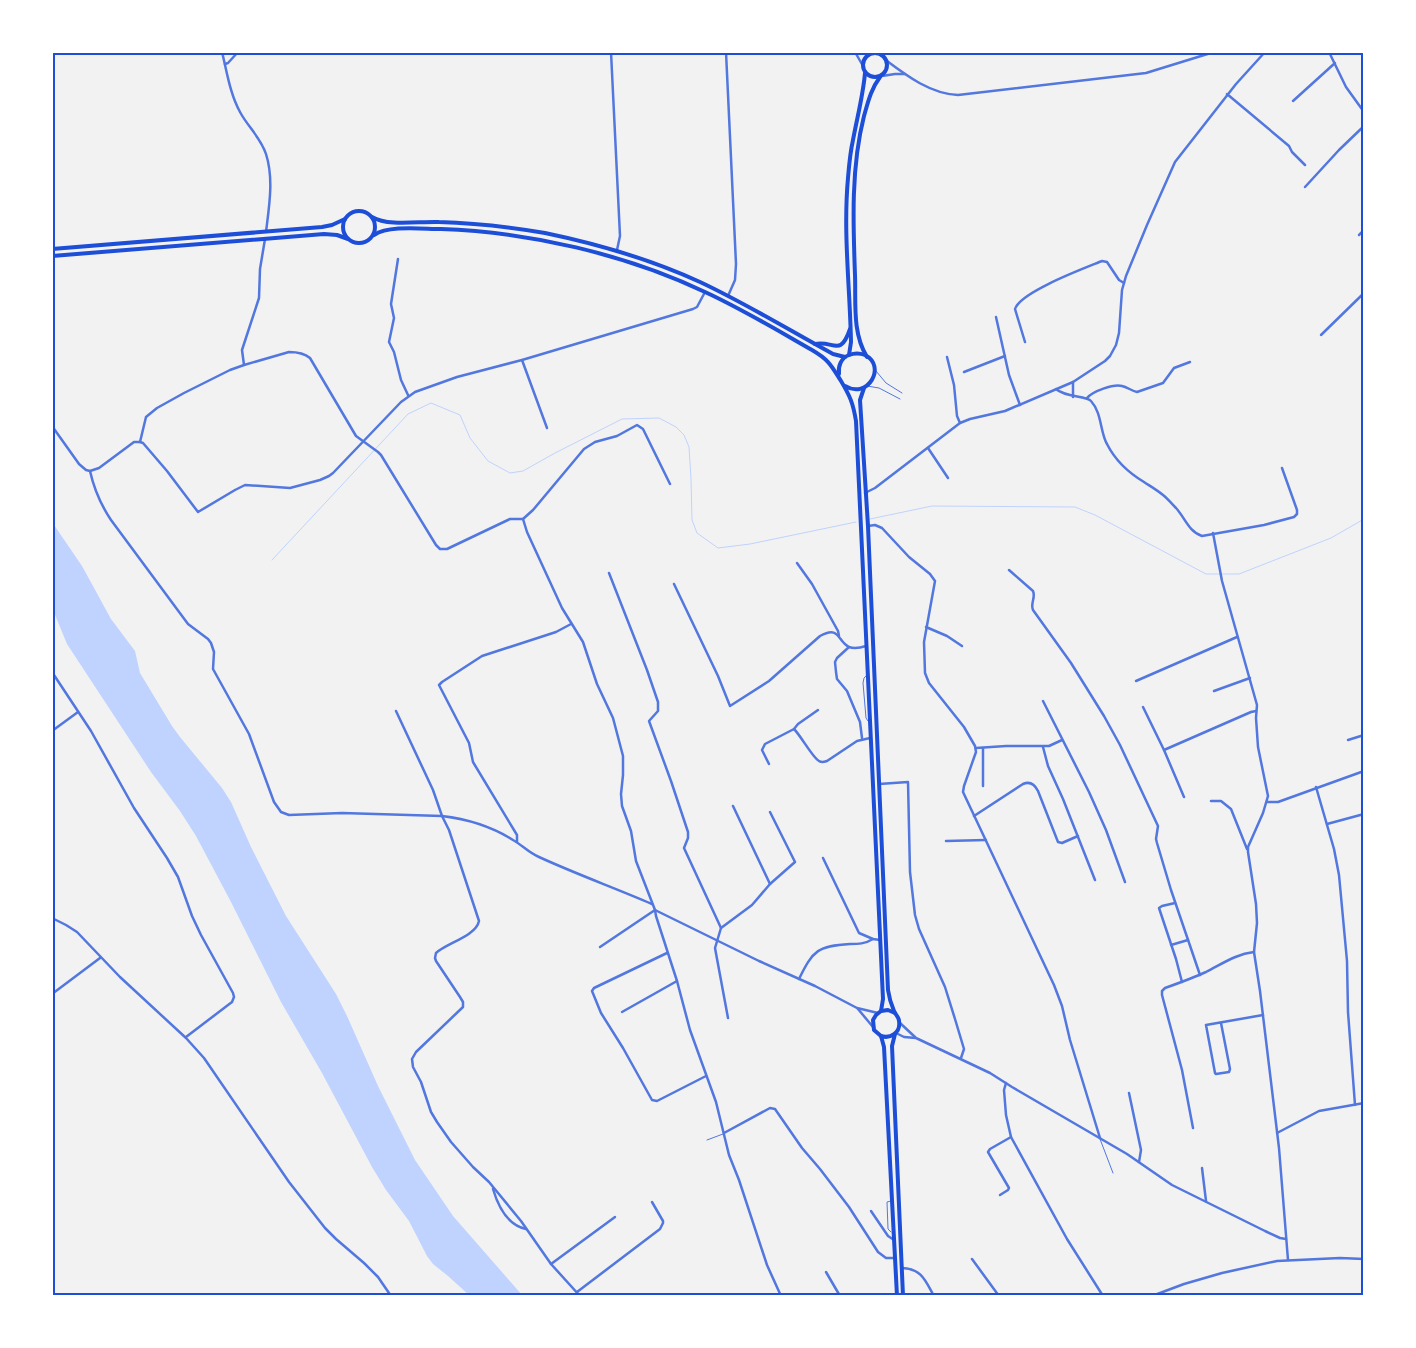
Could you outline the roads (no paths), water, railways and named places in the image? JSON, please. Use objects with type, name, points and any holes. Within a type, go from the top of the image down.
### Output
[{"type":"main road","points":[[886,52],[887,70],[872,89],[862,124],[857,154],[854,194],[854,254],[857,329],[860,342],[874,369],[873,379],[866,387],[860,400],[868,526],[888,990],[890,1000],[900,1023],[892,1046],[903,1296]]},
{"type":"main road","points":[[849,354],[851,327],[847,256],[848,187],[852,142],[862,96],[865,73],[863,66],[866,58],[871,53],[880,54],[886,59]]},
{"type":"main road","points":[[865,73],[872,77],[881,76]]},
{"type":"main road","points":[[52,249],[328,226],[359,211],[368,213],[381,221],[439,222],[496,226],[588,242],[617,250],[679,273],[728,296],[833,354],[845,357]]},
{"type":"main road","points":[[372,217],[375,226],[374,235]]},
{"type":"main road","points":[[345,219],[343,230],[348,239]]},
{"type":"main road","points":[[52,256],[329,234],[337,235],[360,244],[388,229],[488,232],[592,251],[652,270],[736,307],[823,356],[831,364],[844,384],[852,400],[856,421],[883,999],[880,1012],[873,1020],[873,1027],[881,1036],[888,1037],[895,1034]]},
{"type":"main road","points":[[815,344],[821,343],[838,346],[846,340],[851,327]]},
{"type":"main road","points":[[839,376],[839,366],[849,354],[859,353],[867,357]]},
{"type":"main road","points":[[844,384],[853,389],[866,387]]},
{"type":"main road","points":[[880,1012],[888,1010],[895,1013]]},
{"type":"main road","points":[[881,1036],[884,1046],[890,1201],[894,1234],[897,1296]]},
{"type":"street","points":[[222,52],[239,109],[256,134],[266,154],[270,186],[270,207],[266,232]]},
{"type":"street","points":[[225,64],[238,52]]},
{"type":"street","points":[[611,52],[620,236],[617,250]]},
{"type":"street","points":[[726,52],[736,264],[735,280],[728,296]]},
{"type":"street","points":[[854,52],[863,66]]},
{"type":"street","points":[[886,59],[938,92],[962,95],[1146,73],[1214,52]]},
{"type":"street","points":[[1329,52],[1346,87],[1364,112]]},
{"type":"street","points":[[1359,52],[1364,54]]},
{"type":"street","points":[[866,493],[960,423],[1020,405],[1073,382],[1105,361],[1113,351],[1119,333],[1124,283],[1175,162],[1227,94],[1264,53]]},
{"type":"street","points":[[1293,101],[1335,63]]},
{"type":"street","points":[[881,76],[907,74]]},
{"type":"street","points":[[1227,94],[1289,146],[1292,152],[1305,165]]},
{"type":"street","points":[[1305,187],[1338,150],[1364,126]]},
{"type":"street","points":[[1358,235],[1364,230]]},
{"type":"street","points":[[244,365],[242,350],[259,298],[260,269],[265,239]]},
{"type":"street","points":[[398,259],[391,304],[394,318],[389,342],[394,352],[401,380],[408,395]]},
{"type":"street","points":[[1025,342],[1015,309],[1031,293],[1102,261],[1107,262],[1119,280],[1124,283]]},
{"type":"street","points":[[52,426],[79,464],[90,471],[98,468],[134,442],[140,442],[147,446],[198,512],[245,485],[290,488],[326,478],[408,395],[414,392],[457,377],[522,360],[694,309],[705,292]]},
{"type":"street","points":[[1321,335],[1364,293]]},
{"type":"street","points":[[996,317],[1009,375],[1020,405]]},
{"type":"street","points":[[140,442],[146,417],[157,408],[230,370],[290,352],[296,352],[310,358],[356,436],[378,452],[440,549],[447,549],[510,519],[523,518],[533,510],[584,449],[595,442],[617,436],[637,425],[642,430],[670,484]]},
{"type":"street","points":[[964,372],[1005,356]]},
{"type":"street","points":[[947,357],[954,385],[957,416],[960,423]]},
{"type":"street","points":[[522,360],[547,428]]},
{"type":"street","points":[[1087,398],[1097,390],[1117,386],[1123,386],[1134,392],[1141,391],[1163,383],[1174,368],[1190,362]]},
{"type":"street","points":[[1073,382],[1073,397]]},
{"type":"street","points":[[1056,389],[1073,397],[1087,398],[1093,403],[1107,445],[1120,463],[1142,481],[1164,495],[1196,534],[1202,536],[1264,525],[1294,517],[1297,514],[1297,510],[1282,468]]},
{"type":"street","points":[[928,448],[948,478]]},
{"type":"street","points":[[90,471],[100,502],[110,520],[184,620],[211,643],[214,652],[213,669],[249,734],[274,802],[280,812],[289,815],[342,813],[458,818],[497,831],[538,856],[653,905]]},
{"type":"street","points":[[523,518],[527,532],[562,608],[583,642],[597,684],[613,718],[623,756],[620,794],[622,806],[631,831],[636,861],[655,910],[690,1030],[716,1102],[729,1155],[767,1265],[781,1296]]},
{"type":"street","points":[[868,526],[875,525],[882,528],[909,557],[933,578],[935,584],[923,651],[925,674],[964,727],[976,748],[973,763],[963,790],[964,796],[1054,985],[1062,1006],[1070,1040],[1100,1138]]},
{"type":"street","points":[[1213,533],[1222,581],[1256,705],[1258,747],[1268,791],[1267,802],[1248,850]]},
{"type":"street","points":[[797,563],[830,615],[839,632],[839,636],[848,647],[866,646]]},
{"type":"street","points":[[1009,570],[1033,591],[1033,610],[1062,649],[1100,708],[1133,770],[1158,826],[1157,843],[1200,975]]},
{"type":"street","points":[[609,574],[658,702],[658,711],[649,721],[688,832],[684,848],[721,928]]},
{"type":"street","points":[[674,584],[718,676],[730,706],[768,681],[820,636],[830,633],[839,636]]},
{"type":"street","points":[[517,842],[518,835],[473,762],[469,743],[439,685],[482,656],[556,632],[571,624]]},
{"type":"street","points":[[926,627],[947,636],[962,646]]},
{"type":"street","points":[[1136,681],[1237,637]]},
{"type":"street","points":[[848,647],[835,662],[836,672],[838,679],[847,691],[860,722],[862,739]]},
{"type":"street","points":[[52,672],[95,738],[134,808],[174,871],[198,928],[233,993],[232,1002],[186,1038]]},
{"type":"street","points":[[1214,691],[1250,678]]},
{"type":"street","points":[[1042,701],[1086,785],[1106,830],[1125,882]]},
{"type":"street","points":[[1143,707],[1184,797]]},
{"type":"street","points":[[769,764],[762,750],[765,744],[794,729],[818,710]]},
{"type":"street","points":[[396,711],[433,790],[449,830],[479,921],[479,924],[473,931],[436,953],[436,961],[460,996],[463,1007],[416,1052],[412,1059],[427,1102],[437,1122],[473,1167],[493,1187],[527,1229],[551,1264],[578,1294],[660,1229],[663,1223],[652,1202]]},
{"type":"street","points":[[1164,750],[1256,711]]},
{"type":"street","points":[[52,731],[78,712]]},
{"type":"street","points":[[794,729],[816,759],[823,762],[827,762],[857,741],[870,738]]},
{"type":"street","points":[[1348,740],[1364,735]]},
{"type":"street","points":[[976,748],[1043,747],[1062,740]]},
{"type":"street","points":[[1043,747],[1048,766],[1095,880]]},
{"type":"street","points":[[983,748],[983,786]]},
{"type":"street","points":[[1267,802],[1278,802],[1364,771]]},
{"type":"street","points":[[879,784],[908,782],[910,872],[915,914],[919,929],[945,987],[964,1049],[961,1058]]},
{"type":"street","points":[[974,816],[1023,784],[1029,783],[1035,786],[1038,791],[1058,842],[1062,843],[1078,836]]},
{"type":"street","points":[[1316,787],[1339,876],[1347,961],[1354,1105]]},
{"type":"street","points":[[1211,801],[1221,801],[1231,809],[1248,850],[1256,904],[1257,923],[1254,952],[1277,1132],[1288,1260]]},
{"type":"street","points":[[733,806],[770,884]]},
{"type":"street","points":[[728,1018],[715,948],[721,928],[752,905],[770,884],[795,862],[770,812]]},
{"type":"street","points":[[1327,824],[1364,814]]},
{"type":"street","points":[[946,841],[986,840]]},
{"type":"street","points":[[823,858],[859,933],[880,940]]},
{"type":"street","points":[[1175,903],[1159,908],[1182,982]]},
{"type":"street","points":[[655,910],[857,1008],[880,1012]]},
{"type":"street","points":[[600,947],[655,910]]},
{"type":"street","points":[[52,918],[72,928],[100,958],[186,1038],[208,1064],[289,1182],[325,1228],[373,1272],[391,1296]]},
{"type":"street","points":[[798,979],[811,956],[819,950],[837,945],[862,944],[873,939]]},
{"type":"street","points":[[1171,945],[1188,940]]},
{"type":"street","points":[[668,952],[594,988],[592,991],[601,1013],[652,1100],[657,1101],[706,1076]]},
{"type":"street","points":[[1193,1128],[1182,1070],[1162,991],[1231,959],[1254,952]]},
{"type":"street","points":[[52,994],[100,958]]},
{"type":"street","points":[[622,1012],[677,981]]},
{"type":"street","points":[[857,1008],[873,1027]]},
{"type":"street","points":[[1221,1022],[1230,1069],[1229,1072],[1216,1074],[1206,1025],[1221,1022],[1263,1015]]},
{"type":"street","points":[[900,1023],[916,1038],[990,1073],[1100,1138],[1172,1185],[1265,1231],[1286,1239]]},
{"type":"street","points":[[895,1034],[916,1038]]},
{"type":"street","points":[[1006,1083],[1004,1090],[1006,1115],[1011,1137],[1066,1239],[1103,1296]]},
{"type":"street","points":[[1128,1093],[1141,1150],[1139,1162]]},
{"type":"street","points":[[1277,1132],[1320,1111],[1363,1103],[1364,1126]]},
{"type":"street","points":[[724,1133],[770,1108],[775,1109],[802,1148],[849,1207],[878,1252],[886,1258],[895,1258]]},
{"type":"street","points":[[1000,1195],[1008,1188],[988,1152],[1011,1137]]},
{"type":"street","points":[[1202,1168],[1206,1201]]},
{"type":"street","points":[[493,1187],[495,1196],[507,1218],[513,1224],[527,1229]]},
{"type":"street","points":[[871,1211],[888,1236],[894,1240]]},
{"type":"street","points":[[551,1264],[615,1217]]},
{"type":"street","points":[[972,1259],[999,1296]]},
{"type":"street","points":[[1152,1296],[1222,1273],[1288,1260],[1364,1259]]},
{"type":"street","points":[[902,1268],[910,1268],[920,1274],[934,1296]]},
{"type":"street","points":[[826,1272],[840,1296]]},
{"type":"lane","points":[[874,369],[886,383],[902,393]]},
{"type":"lane","points":[[866,387],[879,388],[900,398]]},
{"type":"lane","points":[[707,1140],[724,1133]]},
{"type":"lane","points":[[1100,1138],[1112,1173]]},
{"type":"water","points":[[52,522],[82,566],[111,619],[135,651],[140,673],[172,726],[231,802],[251,847],[286,916],[336,994],[378,1086],[415,1160],[453,1216],[522,1295],[469,1295],[433,1264],[409,1221],[372,1167],[322,1073],[281,1002],[196,836],[151,772],[67,644],[53,610]]},
{"type":"waterway","points":[[272,560],[408,414],[431,403],[460,415],[470,438],[488,461],[510,473],[523,471],[622,419],[659,418],[676,427],[684,435],[689,447],[692,520],[697,533],[718,548],[750,544],[856,522]]},
{"type":"waterway","points":[[870,519],[932,506],[1075,507],[1095,515],[1206,574],[1239,574],[1331,538],[1364,519]]}]
